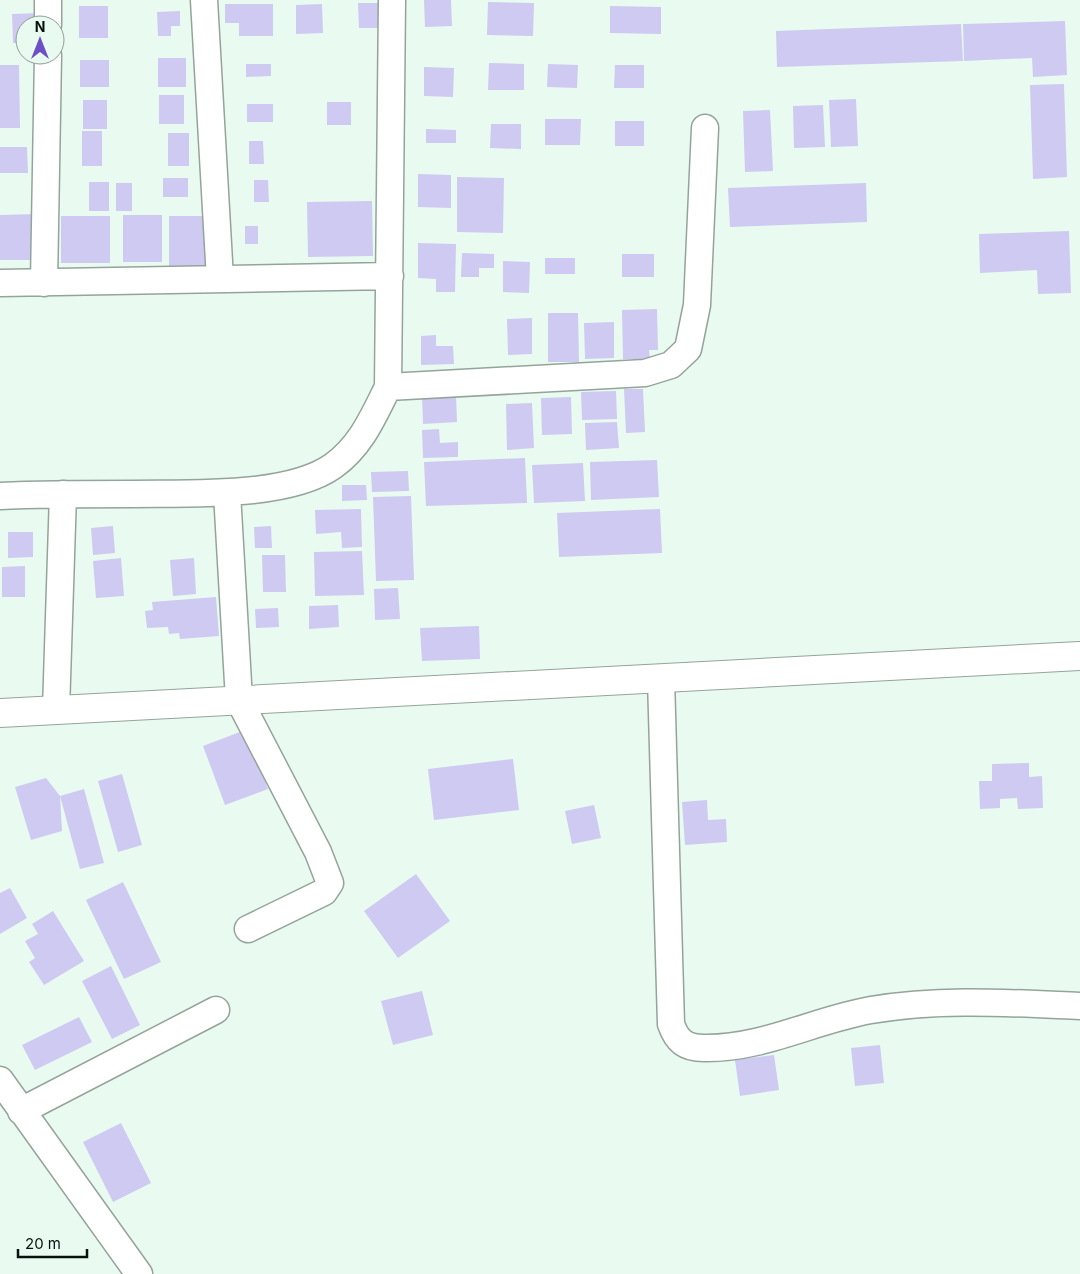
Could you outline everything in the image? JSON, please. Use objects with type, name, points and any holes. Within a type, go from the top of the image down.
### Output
[{"type":"main road","points":[[0,713],[1080,656]]},
{"type":"street","points":[[48,0],[48,15]]},
{"type":"street","points":[[204,0],[220,279]]},
{"type":"street","points":[[0,496],[227,493],[300,483],[332,467],[354,448],[363,437],[388,387],[392,0]]},
{"type":"street","points":[[44,282],[48,65]]},
{"type":"street","points":[[388,387],[645,373],[671,365],[688,348],[698,305],[705,128]]},
{"type":"street","points":[[0,283],[390,276]]},
{"type":"street","points":[[227,493],[239,700],[318,852],[330,883],[324,892],[248,929]]},
{"type":"street","points":[[56,710],[63,494]]},
{"type":"street","points":[[661,679],[671,1024],[675,1036],[684,1045],[706,1048],[746,1044],[781,1037],[868,1010],[914,1004],[1014,1003],[1080,1006]]},
{"type":"street","points":[[21,1111],[216,1010]]},
{"type":"street","points":[[0,1080],[139,1274]]},
{"type":"building","points":[[424,0],[451,0],[452,26],[425,27]]},
{"type":"building","points":[[488,2],[534,3],[533,36],[487,35]]},
{"type":"building","points":[[358,3],[379,3],[379,28],[359,28]]},
{"type":"building","points":[[225,4],[273,4],[273,36],[239,36],[239,23],[225,23]]},
{"type":"building","points":[[322,4],[323,33],[296,34],[296,5]]},
{"type":"building","points":[[79,6],[108,6],[108,38],[79,38]]},
{"type":"building","points":[[610,6],[661,7],[661,34],[610,33]]},
{"type":"building","points":[[180,11],[180,26],[171,26],[171,36],[158,36],[157,12]]},
{"type":"building","points":[[42,13],[42,15],[15,15],[15,43],[13,43],[12,14]]},
{"type":"building","points":[[1065,21],[1067,75],[1033,77],[1032,58],[964,61],[963,24]]},
{"type":"building","points":[[961,24],[963,61],[777,67],[776,31]]},
{"type":"building","points":[[158,58],[186,58],[186,87],[158,87]]},
{"type":"building","points":[[80,60],[109,60],[109,87],[80,87]]},
{"type":"building","points":[[489,63],[524,64],[524,90],[488,90]]},
{"type":"building","points":[[246,64],[271,64],[271,76],[246,77]]},
{"type":"building","points":[[548,64],[578,65],[577,88],[547,87]]},
{"type":"building","points":[[0,65],[19,65],[20,128],[0,128]]},
{"type":"building","points":[[615,65],[644,65],[644,88],[614,88]]},
{"type":"building","points":[[424,67],[454,68],[453,97],[424,96]]},
{"type":"building","points":[[1064,84],[1067,177],[1033,179],[1030,85]]},
{"type":"building","points":[[159,95],[184,95],[184,124],[159,124]]},
{"type":"building","points":[[856,99],[858,146],[831,147],[829,100]]},
{"type":"building","points":[[83,100],[107,100],[107,129],[83,129]]},
{"type":"building","points":[[327,102],[351,102],[351,125],[327,125]]},
{"type":"building","points":[[247,104],[273,104],[273,122],[247,122]]},
{"type":"building","points":[[823,105],[825,147],[794,148],[793,106]]},
{"type":"building","points":[[770,110],[773,171],[745,172],[743,111]]},
{"type":"building","points":[[545,119],[581,119],[580,145],[545,145]]},
{"type":"building","points":[[615,121],[644,121],[644,146],[615,146]]},
{"type":"building","points":[[491,124],[521,124],[521,149],[490,148]]},
{"type":"building","points":[[426,129],[456,130],[456,143],[426,143]]},
{"type":"building","points":[[82,131],[102,131],[102,166],[82,166]]},
{"type":"building","points":[[168,133],[189,133],[189,166],[168,166]]},
{"type":"building","points":[[249,141],[263,141],[264,164],[249,164]]},
{"type":"building","points":[[0,147],[27,147],[28,173],[0,173]]},
{"type":"building","points":[[418,174],[451,175],[451,208],[418,207]]},
{"type":"building","points":[[457,177],[504,178],[503,233],[457,232]]},
{"type":"building","points":[[163,178],[188,178],[188,197],[163,197]]},
{"type":"building","points":[[254,180],[268,180],[269,202],[254,202]]},
{"type":"building","points":[[89,182],[109,182],[109,211],[89,211]]},
{"type":"building","points":[[116,183],[132,183],[132,211],[116,211]]},
{"type":"building","points":[[866,183],[867,222],[730,227],[728,188]]},
{"type":"building","points":[[372,201],[373,256],[308,257],[307,202]]},
{"type":"building","points":[[37,214],[38,260],[0,260],[0,215]]},
{"type":"building","points":[[123,215],[162,215],[162,262],[123,262]]},
{"type":"building","points":[[61,216],[110,216],[110,263],[61,263]]},
{"type":"building","points":[[169,216],[208,216],[208,266],[169,266]]},
{"type":"building","points":[[245,226],[258,226],[258,244],[245,244]]},
{"type":"building","points":[[1069,231],[1071,293],[1038,294],[1037,270],[980,273],[979,234]]},
{"type":"building","points":[[418,243],[456,244],[455,292],[436,292],[436,279],[418,278]]},
{"type":"building","points":[[462,253],[494,254],[494,268],[479,268],[479,277],[461,277]]},
{"type":"building","points":[[622,254],[654,254],[654,277],[622,277]]},
{"type":"building","points":[[545,258],[575,258],[575,274],[545,274]]},
{"type":"building","points":[[503,261],[530,262],[529,293],[503,292]]},
{"type":"building","points":[[657,309],[658,350],[649,350],[650,359],[623,359],[622,310]]},
{"type":"building","points":[[548,313],[578,313],[579,362],[548,362]]},
{"type":"building","points":[[532,318],[532,354],[508,355],[507,319]]},
{"type":"building","points":[[614,322],[614,358],[585,359],[584,323]]},
{"type":"building","points":[[436,335],[436,346],[453,346],[454,364],[421,365],[421,336]]},
{"type":"building","points":[[624,389],[643,389],[645,432],[626,433]]},
{"type":"building","points":[[616,391],[617,419],[582,420],[581,392]]},
{"type":"building","points":[[456,395],[457,422],[423,424],[422,396]]},
{"type":"building","points":[[571,397],[572,434],[542,435],[541,398]]},
{"type":"building","points":[[532,403],[534,448],[507,450],[506,404]]},
{"type":"building","points":[[617,422],[619,448],[586,450],[585,423]]},
{"type":"building","points":[[439,429],[440,443],[458,442],[458,457],[423,458],[422,430]]},
{"type":"building","points":[[525,458],[527,503],[426,506],[424,462]]},
{"type":"building","points":[[657,460],[659,497],[591,500],[590,462]]},
{"type":"building","points":[[583,463],[585,501],[534,503],[532,465]]},
{"type":"building","points":[[408,471],[409,491],[372,492],[371,472]]},
{"type":"building","points":[[342,485],[366,485],[367,500],[342,501]]},
{"type":"building","points":[[411,496],[414,580],[376,581],[373,497]]},
{"type":"building","points":[[361,509],[362,547],[342,548],[341,532],[316,534],[315,510]]},
{"type":"building","points":[[660,509],[662,553],[559,557],[557,513]]},
{"type":"building","points":[[113,526],[115,553],[93,555],[91,528]]},
{"type":"building","points":[[271,526],[272,548],[255,548],[254,527]]},
{"type":"building","points":[[8,532],[33,532],[33,557],[8,558]]},
{"type":"building","points":[[362,551],[364,595],[315,596],[314,552]]},
{"type":"building","points":[[262,555],[285,555],[286,592],[263,592]]},
{"type":"building","points":[[121,558],[124,596],[96,598],[93,561]]},
{"type":"building","points":[[194,558],[196,594],[173,596],[170,560]]},
{"type":"building","points":[[25,566],[25,597],[2,597],[2,567]]},
{"type":"building","points":[[398,588],[400,619],[375,620],[374,589]]},
{"type":"building","points":[[216,597],[219,636],[180,639],[179,633],[169,634],[168,627],[147,628],[145,611],[153,610],[152,602]]},
{"type":"building","points":[[338,605],[339,627],[309,629],[309,606]]},
{"type":"building","points":[[278,608],[279,627],[256,628],[255,609]]},
{"type":"building","points":[[479,626],[480,659],[422,661],[420,628]]},
{"type":"building","points":[[245,730],[268,789],[225,805],[203,746]]},
{"type":"building","points":[[513,759],[519,810],[434,820],[428,769]]},
{"type":"building","points":[[1029,763],[1029,777],[1042,776],[1043,808],[1018,809],[1017,798],[1000,799],[1000,808],[980,809],[979,781],[992,781],[992,764]]},
{"type":"building","points":[[122,774],[142,845],[118,852],[98,781]]},
{"type":"building","points":[[46,778],[60,796],[62,831],[31,840],[15,787]]},
{"type":"building","points":[[84,789],[104,863],[80,869],[60,796]]},
{"type":"building","points":[[707,800],[708,820],[726,819],[727,842],[685,845],[682,802]]},
{"type":"building","points":[[594,805],[601,838],[572,844],[565,811]]},
{"type":"building","points":[[416,874],[450,921],[398,958],[364,911]]},
{"type":"building","points":[[123,882],[161,962],[124,979],[86,900]]},
{"type":"building","points":[[10,888],[27,918],[0,934],[0,893]]},
{"type":"building","points":[[53,911],[84,961],[44,985],[29,962],[35,958],[25,941],[38,934],[32,924]]},
{"type":"building","points":[[111,966],[140,1025],[112,1039],[82,981]]},
{"type":"building","points":[[422,991],[433,1035],[393,1045],[381,1001]]},
{"type":"building","points":[[79,1017],[92,1042],[35,1070],[22,1045]]},
{"type":"building","points":[[880,1045],[884,1083],[855,1086],[851,1048]]},
{"type":"building","points":[[774,1055],[779,1090],[740,1096],[735,1060]]},
{"type":"building","points":[[121,1123],[151,1183],[113,1202],[83,1142]]}]
